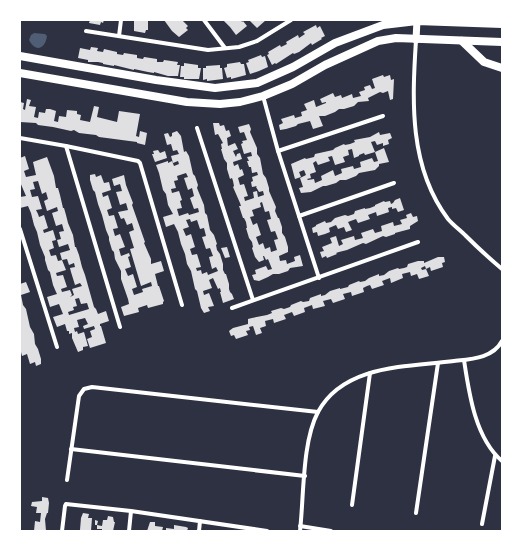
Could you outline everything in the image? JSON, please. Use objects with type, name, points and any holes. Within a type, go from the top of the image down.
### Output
[{"type":"main road","points":[[20,56],[156,80],[215,88],[257,83],[293,67],[335,43],[383,25],[416,21],[502,24]]},
{"type":"main road","points":[[20,72],[187,102],[220,104],[240,102],[262,96],[292,84],[325,65],[378,41],[396,38],[416,40],[502,42]]},
{"type":"main road","points":[[462,41],[484,62],[502,68]]},
{"type":"street","points":[[119,36],[121,20]]},
{"type":"street","points":[[204,20],[225,48]]},
{"type":"street","points":[[86,30],[208,50],[239,47],[257,41],[290,20]]},
{"type":"street","points":[[416,21],[413,99],[415,126],[418,149],[429,186],[449,220],[502,269]]},
{"type":"street","points":[[262,96],[319,278]]},
{"type":"street","points":[[278,151],[383,116]]},
{"type":"street","points":[[197,128],[253,300]]},
{"type":"street","points":[[20,138],[138,161],[141,165],[182,305]]},
{"type":"street","points":[[66,146],[120,327]]},
{"type":"street","points":[[300,216],[394,183]]},
{"type":"street","points":[[20,229],[57,347]]},
{"type":"street","points":[[232,308],[418,242]]},
{"type":"street","points":[[300,531],[311,428],[318,412],[332,394],[341,386],[370,373],[475,359],[488,355],[499,347],[502,341]]},
{"type":"street","points":[[464,360],[479,428],[495,456],[502,461]]},
{"type":"street","points":[[416,513],[438,363]]},
{"type":"street","points":[[352,505],[370,373]]},
{"type":"street","points":[[67,480],[79,396],[84,389],[92,387],[318,412]]},
{"type":"street","points":[[71,448],[305,476]]},
{"type":"street","points":[[482,524],[495,456]]},
{"type":"street","points":[[62,531],[65,505],[131,511],[267,531]]},
{"type":"street","points":[[129,531],[131,511]]},
{"type":"street","points":[[199,531],[200,521]]},
{"type":"street","points":[[300,526],[331,531]]},
{"type":"water","points":[[34,33],[45,34],[47,36],[46,41],[40,48],[37,48],[31,44],[29,40],[31,35]]},
{"type":"building","points":[[90,20],[104,20],[100,25],[89,23]]},
{"type":"building","points":[[148,20],[148,30],[146,30],[145,33],[134,31],[134,21]]},
{"type":"building","points":[[164,20],[182,20],[188,26],[186,28],[188,30],[179,37],[172,31]]},
{"type":"building","points":[[223,20],[241,20],[247,26],[236,35]]},
{"type":"building","points":[[266,20],[257,28],[250,21]]},
{"type":"building","points":[[316,25],[317,28],[320,26],[325,36],[321,38],[322,39],[312,45],[311,43],[299,52],[293,53],[272,65],[267,55],[269,54],[268,52],[280,45],[281,47],[287,44],[286,42],[298,35],[299,38],[305,34],[303,32]]},
{"type":"building","points":[[91,47],[98,48],[97,51],[103,52],[104,49],[117,52],[117,54],[123,55],[124,53],[137,55],[137,58],[143,59],[144,57],[157,59],[157,62],[163,62],[164,60],[178,62],[177,65],[180,65],[178,76],[168,76],[98,62],[88,62],[88,60],[78,58],[80,48],[90,50]]},
{"type":"building","points":[[261,55],[262,57],[265,56],[268,67],[250,74],[246,63],[249,62],[248,60]]},
{"type":"building","points":[[240,62],[241,64],[244,64],[246,75],[231,79],[231,77],[227,78],[224,68],[227,67],[227,64]]},
{"type":"building","points":[[184,63],[198,65],[198,68],[201,68],[199,79],[184,79],[184,77],[180,77],[181,66],[184,66]]},
{"type":"building","points":[[220,65],[220,68],[222,68],[223,79],[203,80],[203,68],[206,68],[206,66]]},
{"type":"building","points":[[383,75],[384,77],[390,75],[391,80],[394,79],[393,99],[390,100],[388,91],[383,93],[380,92],[368,98],[369,101],[358,102],[354,106],[339,109],[325,116],[319,116],[323,126],[313,129],[310,121],[280,130],[279,125],[283,123],[281,119],[294,115],[295,118],[302,116],[301,112],[307,110],[304,104],[314,100],[316,107],[326,103],[322,103],[320,99],[333,93],[335,97],[341,95],[342,98],[352,94],[353,98],[361,96],[359,92],[365,90],[364,87],[370,85],[372,89],[375,88],[372,79]]},
{"type":"building","points":[[27,99],[31,100],[29,106],[36,107],[34,117],[38,118],[39,112],[45,113],[46,109],[50,109],[56,111],[54,121],[58,122],[59,116],[66,117],[67,110],[77,111],[77,114],[81,115],[80,120],[90,122],[94,106],[99,107],[97,117],[117,122],[119,111],[140,114],[136,136],[139,137],[140,131],[147,133],[145,145],[137,142],[79,133],[74,130],[71,131],[38,125],[36,123],[20,122],[20,102],[24,103],[23,109],[25,110]]},
{"type":"building","points":[[213,123],[219,123],[220,126],[224,125],[226,131],[229,130],[231,136],[227,138],[228,146],[235,143],[238,149],[233,151],[236,157],[237,154],[240,153],[242,159],[233,162],[234,166],[238,164],[244,175],[238,178],[240,185],[244,184],[248,196],[244,197],[245,201],[254,198],[253,192],[257,191],[258,197],[264,195],[263,191],[259,192],[256,187],[257,186],[252,187],[252,177],[258,175],[257,172],[252,173],[251,167],[249,167],[247,157],[252,156],[251,152],[244,154],[241,144],[243,143],[242,141],[247,140],[244,132],[240,133],[238,127],[249,124],[251,129],[250,132],[257,148],[257,154],[260,158],[263,174],[266,178],[269,191],[276,207],[275,211],[279,218],[282,233],[288,247],[288,252],[279,256],[280,261],[286,260],[287,264],[295,261],[294,257],[300,255],[303,266],[290,268],[288,271],[273,274],[259,281],[254,280],[252,275],[256,274],[255,270],[266,266],[268,270],[272,269],[268,259],[266,260],[264,256],[264,260],[259,262],[255,257],[252,242],[246,228],[246,222],[239,206],[241,206],[233,187],[232,178],[230,179],[227,163],[221,149],[221,144],[223,143],[218,134],[215,135]],"holes":[[[262,202],[265,212],[269,211],[271,219],[267,220],[271,232],[275,231],[278,239],[274,240],[277,250],[271,252],[270,247],[265,249],[263,243],[259,245],[256,237],[261,235],[257,223],[253,225],[250,217],[254,216],[252,210],[261,207],[260,203]]]},
{"type":"building","points":[[177,131],[181,136],[184,152],[186,151],[189,156],[193,174],[198,185],[197,188],[207,215],[210,230],[214,235],[217,250],[223,264],[223,270],[226,274],[229,289],[234,299],[223,303],[220,288],[218,289],[213,278],[209,280],[212,288],[203,291],[204,295],[209,293],[214,306],[208,307],[210,311],[204,313],[201,308],[178,232],[174,224],[166,227],[163,217],[173,214],[168,205],[166,194],[163,190],[156,165],[168,161],[168,163],[172,161],[174,166],[179,164],[178,161],[173,163],[171,156],[179,154],[177,150],[173,151],[171,144],[167,145],[164,134],[168,133],[170,137],[172,136],[172,133]],"holes":[[[186,173],[188,177],[184,178],[188,190],[192,188],[194,196],[190,198],[194,209],[198,208],[199,212],[179,216],[177,209],[182,208],[180,201],[182,200],[179,191],[172,193],[171,189],[176,188],[174,181],[178,180],[177,176]],[[190,219],[191,222],[197,220],[200,229],[204,228],[206,236],[202,237],[206,249],[210,248],[213,256],[209,257],[212,269],[216,267],[218,271],[208,275],[207,272],[202,274],[201,270],[197,271],[196,268],[201,267],[197,254],[192,255],[190,249],[195,247],[191,234],[186,236],[183,229],[189,227],[186,220]]]},
{"type":"building","points":[[379,132],[380,135],[390,133],[392,138],[388,140],[389,144],[383,146],[383,143],[377,145],[375,141],[371,142],[375,152],[384,148],[389,162],[379,164],[375,170],[359,173],[356,176],[346,180],[340,180],[336,183],[323,186],[311,192],[301,193],[299,188],[303,187],[300,178],[306,175],[304,170],[299,172],[301,177],[295,179],[291,164],[305,158],[314,157],[315,154],[333,150],[344,144],[350,144],[355,142],[354,140],[370,137]],"holes":[[[352,149],[354,158],[364,153],[365,155],[375,152],[378,161],[374,162],[372,158],[360,162],[361,167],[354,169],[353,166],[341,169],[342,173],[335,176],[333,170],[321,176],[322,180],[315,183],[314,179],[307,179],[311,178],[310,174],[316,172],[313,163],[316,161],[318,165],[330,161],[328,157],[332,156],[335,165],[345,162],[343,157],[349,155],[348,150]]]},
{"type":"building","points":[[158,150],[160,153],[165,151],[167,158],[155,162],[152,154],[154,154],[153,151]]},
{"type":"building","points":[[25,156],[29,169],[24,171],[26,177],[36,175],[33,162],[47,157],[54,176],[56,188],[58,188],[63,208],[73,235],[75,247],[79,255],[94,307],[98,314],[106,311],[109,321],[100,324],[100,326],[106,343],[90,348],[87,339],[92,337],[90,331],[95,329],[94,326],[84,329],[83,326],[88,324],[85,318],[77,320],[79,327],[74,328],[75,332],[77,331],[78,334],[84,332],[88,346],[83,347],[83,350],[78,352],[72,338],[72,333],[69,334],[65,324],[57,327],[53,317],[63,314],[59,304],[50,307],[47,297],[57,294],[28,206],[20,208],[20,197],[26,196],[20,182],[20,158]],"holes":[[[38,181],[42,194],[46,192],[48,199],[44,201],[47,211],[57,207],[58,211],[52,213],[56,226],[62,224],[64,231],[59,232],[61,239],[57,240],[59,247],[68,244],[70,250],[60,253],[62,260],[58,261],[56,255],[51,256],[49,250],[54,248],[52,241],[56,240],[53,230],[44,233],[43,230],[48,228],[44,215],[39,217],[36,210],[42,209],[38,196],[32,197],[30,190],[35,189],[33,182]],[[67,259],[69,265],[74,263],[75,267],[70,268],[75,285],[80,283],[82,286],[72,289],[74,295],[70,297],[72,295],[70,290],[62,292],[61,289],[67,287],[63,275],[57,276],[56,273],[66,270],[62,260]],[[79,298],[81,304],[87,303],[89,309],[69,315],[68,312],[74,310],[73,307],[77,306],[75,299]]]},
{"type":"building","points":[[95,174],[96,177],[101,175],[104,183],[109,182],[111,190],[102,193],[103,197],[108,195],[112,208],[107,210],[109,216],[114,215],[118,228],[113,229],[115,236],[120,234],[125,247],[119,249],[121,256],[129,253],[130,256],[128,257],[131,267],[125,269],[128,276],[133,274],[137,287],[132,289],[134,295],[143,292],[142,289],[152,286],[151,282],[141,286],[130,249],[134,248],[129,232],[134,230],[132,223],[127,225],[124,218],[121,219],[118,212],[128,210],[126,203],[120,205],[116,192],[122,191],[120,184],[114,186],[112,179],[124,175],[133,203],[132,205],[145,242],[144,243],[151,259],[151,264],[161,261],[164,271],[155,274],[164,301],[163,304],[148,308],[147,305],[138,308],[139,312],[124,316],[121,307],[129,304],[128,299],[121,279],[121,271],[115,259],[90,180],[90,175]]},
{"type":"building","points":[[400,198],[404,210],[398,212],[396,208],[392,209],[392,207],[388,208],[389,212],[377,216],[376,212],[368,215],[370,219],[358,223],[356,219],[348,222],[352,230],[346,232],[344,227],[338,229],[336,225],[329,228],[330,232],[325,234],[318,236],[317,232],[313,233],[312,228],[325,221],[326,223],[331,222],[335,218],[354,214],[355,211],[370,208],[384,201],[390,201],[391,204]]},
{"type":"building","points":[[411,213],[413,217],[417,216],[418,221],[410,226],[410,229],[386,237],[383,236],[366,244],[363,243],[327,258],[326,256],[322,258],[320,252],[324,251],[322,247],[332,243],[330,238],[336,236],[339,246],[343,244],[341,240],[354,236],[355,240],[363,238],[361,233],[373,229],[375,233],[382,231],[381,226],[393,222],[394,226],[402,224],[400,220],[407,218],[406,215]]},
{"type":"building","points":[[227,247],[230,257],[225,258],[221,248]]},
{"type":"building","points":[[438,257],[444,257],[445,262],[442,263],[443,267],[431,271],[430,267],[426,269],[429,276],[419,279],[417,274],[411,276],[410,272],[402,274],[403,278],[391,283],[390,278],[382,281],[384,285],[372,289],[370,285],[363,288],[364,292],[352,296],[351,292],[343,294],[345,299],[333,303],[331,299],[323,301],[325,306],[313,309],[312,305],[304,308],[305,312],[294,316],[292,312],[284,315],[286,319],[274,323],[273,319],[265,321],[266,326],[260,328],[262,333],[256,335],[253,326],[249,327],[250,330],[246,331],[248,335],[236,339],[234,335],[231,336],[229,331],[233,328],[248,324],[248,319],[267,315],[272,313],[271,311],[290,307],[291,305],[301,301],[309,301],[310,298],[321,294],[321,296],[325,295],[330,291],[348,287],[349,285],[359,281],[365,281],[379,274],[379,276],[384,275],[389,271],[407,267],[408,264],[418,261],[424,261],[424,263]],"holes":[[[425,266],[426,269],[422,270],[421,268]]]},
{"type":"building","points":[[26,282],[30,292],[21,295],[30,327],[34,334],[35,344],[41,359],[41,364],[36,366],[35,362],[30,364],[27,354],[22,356],[20,348],[20,284]]},
{"type":"building","points":[[42,497],[48,498],[49,503],[48,513],[45,519],[46,531],[34,531],[35,521],[40,522],[41,513],[36,513],[37,507],[31,506],[32,502],[42,501]]},
{"type":"building","points":[[83,513],[89,514],[88,518],[92,518],[91,531],[80,530]]},
{"type":"building","points":[[108,516],[113,517],[115,522],[113,531],[102,531],[102,529],[97,529],[97,525],[102,526],[103,520],[107,520]]},
{"type":"building","points":[[95,520],[98,521],[97,525],[95,525]]},
{"type":"building","points":[[150,522],[155,522],[155,526],[163,527],[162,531],[147,531]]},
{"type":"building","points":[[174,525],[186,527],[188,528],[187,531],[166,531],[166,528],[174,529]]}]
